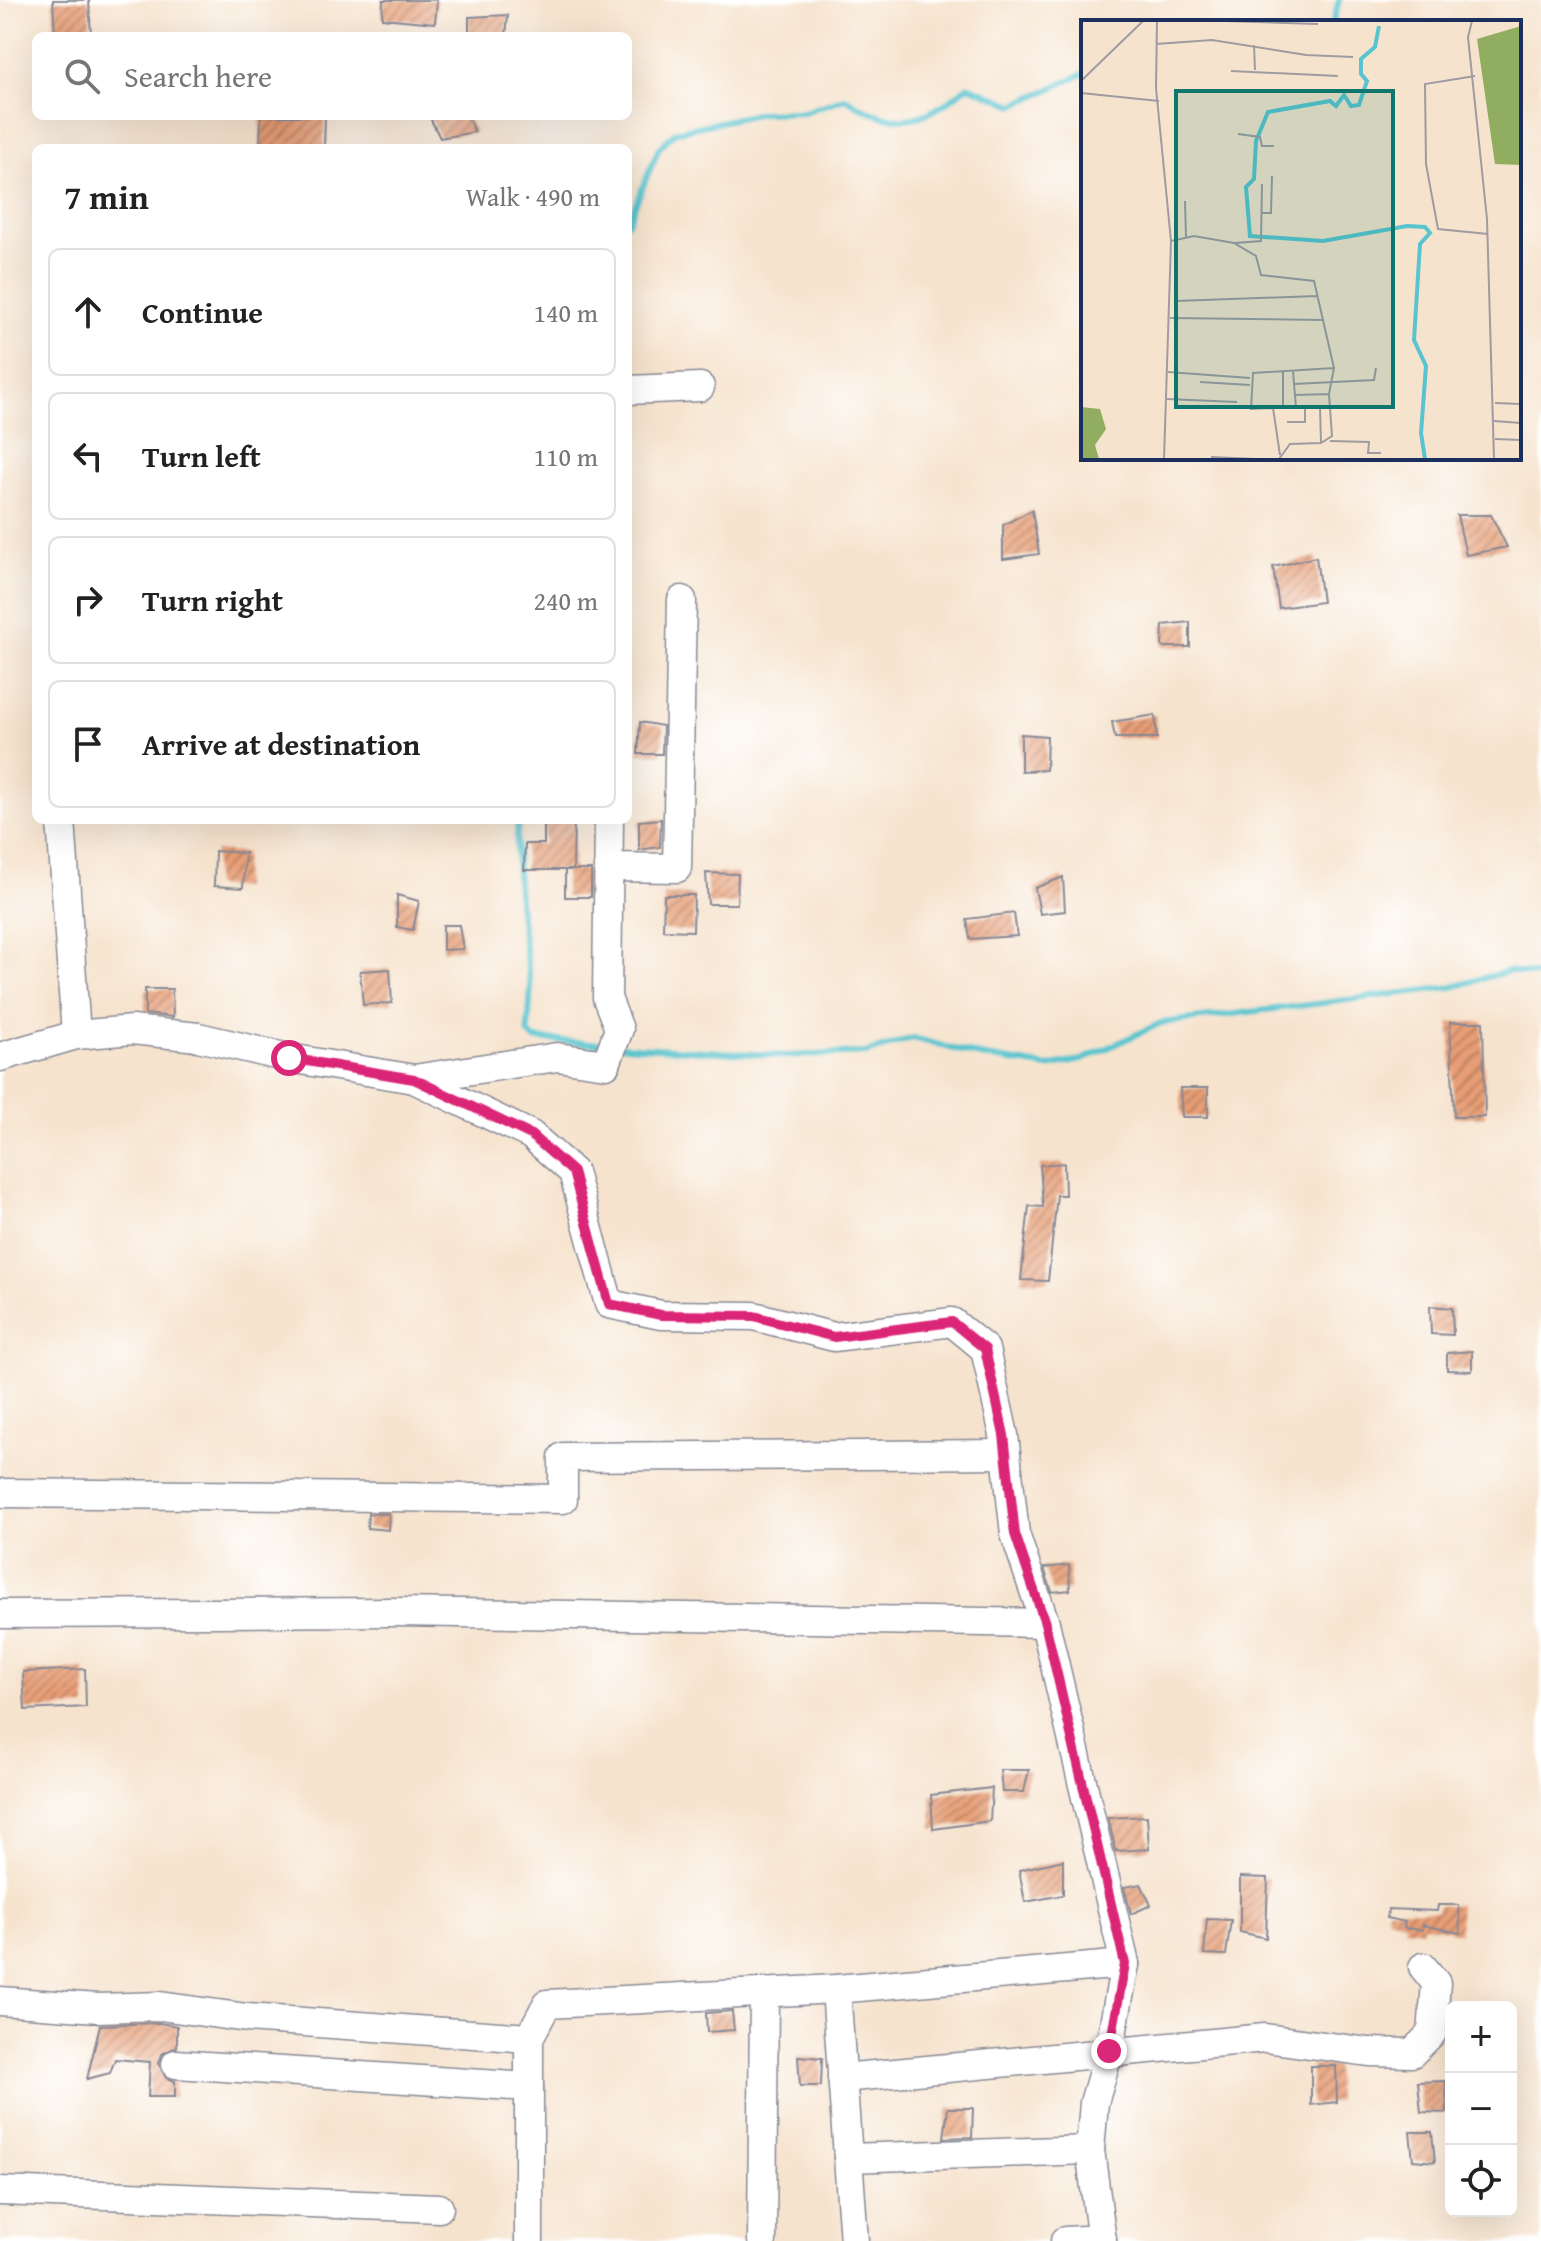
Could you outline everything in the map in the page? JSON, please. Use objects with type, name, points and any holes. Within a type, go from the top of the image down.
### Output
[{"type":"street","points":[[632,390],[700,387]]},
{"type":"street","points":[[608,867],[677,868],[682,600]]},
{"type":"street","points":[[61,824],[76,1035]]},
{"type":"street","points":[[414,1079],[557,1057],[606,1064],[619,1029],[607,998],[609,824]]},
{"type":"street","points":[[0,1057],[76,1035],[132,1030],[198,1037],[289,1058],[414,1079],[531,1135],[573,1172],[609,1304],[661,1315],[754,1316],[834,1337],[952,1322],[985,1349],[1006,1454],[1015,1534],[1045,1623],[1125,1964],[1109,2051],[1094,2103],[1090,2150],[1102,2240],[1065,2241]]},
{"type":"street","points":[[3,1493],[563,1499],[563,1457],[1006,1454]]},
{"type":"street","points":[[0,1614],[397,1612],[1045,1623]]},
{"type":"street","points":[[529,2241],[529,2038],[547,2004],[836,1989],[1125,1964]]},
{"type":"street","points":[[842,2078],[1265,2038],[1369,2052],[1412,2053],[1432,2033],[1436,1983],[1423,1967]]},
{"type":"street","points":[[836,1989],[854,2241]]},
{"type":"street","points":[[762,2241],[764,1992]]},
{"type":"street","points":[[0,2001],[98,2008],[160,2006],[247,2018],[529,2038]]},
{"type":"street","points":[[176,2064],[529,2087]]},
{"type":"street","points":[[848,2158],[1090,2150]]},
{"type":"street","points":[[0,2191],[439,2208]]},
{"type":"building","points":[[53,0],[89,0],[91,32],[55,32]]},
{"type":"building","points":[[383,0],[437,0],[435,23],[382,18]]},
{"type":"building","points":[[508,15],[506,32],[469,32],[469,17]]},
{"type":"building","points":[[261,120],[325,120],[324,144],[260,144]]},
{"type":"building","points":[[431,120],[469,120],[475,132],[440,138]]},
{"type":"building","points":[[1032,510],[1039,554],[1003,559],[1003,525]]},
{"type":"building","points":[[1457,515],[1491,515],[1507,547],[1466,555]]},
{"type":"building","points":[[1316,557],[1322,602],[1279,608],[1273,567]]},
{"type":"building","points":[[1190,622],[1190,647],[1162,647],[1163,625]]},
{"type":"building","points":[[1155,715],[1157,738],[1115,738],[1112,722]]},
{"type":"building","points":[[640,722],[663,726],[662,754],[638,754]]},
{"type":"building","points":[[1021,734],[1047,736],[1046,770],[1021,771]]},
{"type":"building","points":[[661,819],[660,847],[639,850],[639,821]]},
{"type":"building","points":[[544,824],[574,824],[573,870],[524,870],[525,844],[544,844]]},
{"type":"building","points":[[215,851],[245,853],[243,888],[214,886]]},
{"type":"building","points":[[565,870],[591,870],[591,897],[565,897]]},
{"type":"building","points":[[706,873],[738,874],[737,904],[708,904]]},
{"type":"building","points":[[1063,877],[1065,911],[1040,914],[1035,888]]},
{"type":"building","points":[[397,895],[419,901],[413,930],[397,927]]},
{"type":"building","points":[[664,895],[694,895],[693,931],[663,930]]},
{"type":"building","points":[[1014,913],[1017,936],[970,939],[967,919]]},
{"type":"building","points":[[443,925],[459,925],[463,949],[443,950]]},
{"type":"building","points":[[390,969],[392,1003],[363,1005],[360,971]]},
{"type":"building","points":[[145,989],[172,989],[173,1017],[145,1014]]},
{"type":"building","points":[[1450,1022],[1483,1022],[1485,1117],[1454,1117]]},
{"type":"building","points":[[1180,1088],[1208,1088],[1208,1117],[1182,1117]]},
{"type":"building","points":[[1064,1163],[1065,1195],[1057,1195],[1048,1281],[1021,1280],[1029,1206],[1043,1207],[1040,1165]]},
{"type":"building","points":[[1430,1306],[1452,1308],[1453,1335],[1431,1334]]},
{"type":"building","points":[[1472,1351],[1472,1371],[1447,1370],[1447,1353]]},
{"type":"building","points":[[368,1514],[389,1514],[388,1530],[367,1528]]},
{"type":"building","points":[[1069,1565],[1070,1590],[1052,1592],[1044,1568]]},
{"type":"building","points":[[85,1669],[86,1707],[25,1710],[23,1672]]},
{"type":"building","points":[[1000,1770],[1029,1770],[1024,1792],[1002,1792]]},
{"type":"building","points":[[992,1788],[990,1821],[933,1829],[931,1795]]},
{"type":"building","points":[[1147,1816],[1149,1849],[1116,1851],[1108,1818]]},
{"type":"building","points":[[1063,1860],[1063,1895],[1025,1902],[1019,1870]]},
{"type":"building","points":[[1240,1877],[1268,1878],[1266,1938],[1240,1932]]},
{"type":"building","points":[[1141,1884],[1151,1905],[1131,1914],[1124,1887]]},
{"type":"building","points":[[1438,1905],[1459,1905],[1460,1933],[1423,1925],[1423,1930],[1404,1928],[1405,1922],[1387,1918],[1388,1909],[1437,1911]]},
{"type":"building","points":[[1207,1919],[1231,1920],[1226,1955],[1204,1954]]},
{"type":"building","points":[[732,2011],[734,2030],[707,2032],[706,2013]]},
{"type":"building","points":[[159,2023],[177,2026],[177,2047],[162,2054],[159,2064],[166,2078],[175,2081],[175,2097],[148,2097],[150,2062],[115,2059],[110,2073],[87,2079],[100,2025]]},
{"type":"building","points":[[798,2056],[822,2058],[821,2086],[800,2086]]},
{"type":"building","points":[[1311,2066],[1336,2066],[1337,2102],[1311,2105]]},
{"type":"building","points":[[1445,2081],[1445,2113],[1421,2112],[1418,2082]]},
{"type":"building","points":[[948,2108],[973,2108],[972,2137],[944,2138]]},
{"type":"building","points":[[1410,2132],[1432,2132],[1435,2162],[1413,2160]]},
{"type":"waterway","points":[[1334,20],[1339,0]]},
{"type":"waterway","points":[[632,212],[659,148],[675,132],[760,113],[804,112],[845,98],[880,115],[909,119],[937,109],[968,86],[1014,105],[1081,75]]},
{"type":"waterway","points":[[518,824],[517,881],[530,988],[528,1032],[534,1039],[603,1044]]},
{"type":"waterway","points":[[623,1046],[785,1056],[866,1053],[913,1038],[980,1056],[1048,1067],[1082,1060],[1161,1023],[1452,987],[1509,971],[1541,976]]},
{"type":"route","points":[[289,1058],[414,1079],[531,1135],[573,1172],[609,1304],[661,1315],[754,1316],[834,1337],[952,1322],[985,1349],[1004,1435],[1015,1534],[1045,1623],[1125,1964],[1109,2051]]}]
